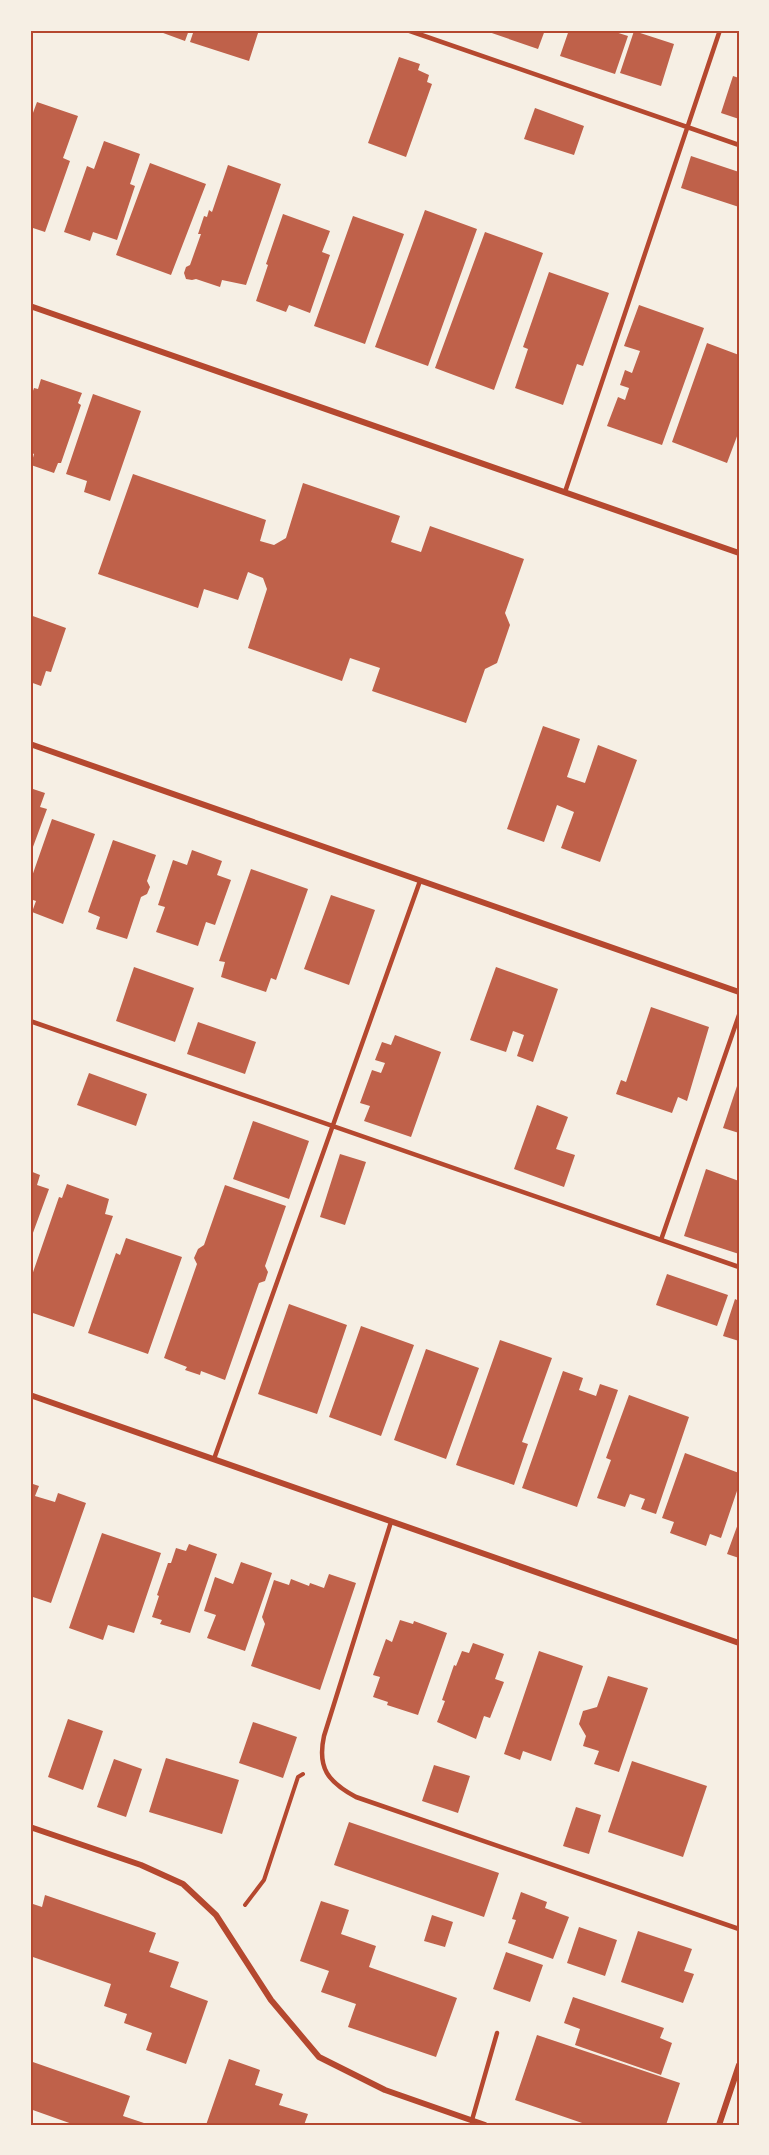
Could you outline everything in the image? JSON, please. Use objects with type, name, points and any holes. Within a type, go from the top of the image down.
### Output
[{"type":"street","points":[[30,306],[739,553]]},
{"type":"street","points":[[30,744],[739,992]]},
{"type":"street","points":[[30,1395],[739,1643]]},
{"type":"street","points":[[30,1827],[141,1865],[183,1884],[216,1915],[271,2000],[319,2057],[385,2090],[485,2125]]},
{"type":"street","points":[[718,2125],[739,2065]]},
{"type":"lane","points":[[407,30],[739,145]]},
{"type":"lane","points":[[565,492],[720,30]]},
{"type":"lane","points":[[214,1459],[420,880]]},
{"type":"lane","points":[[661,1240],[739,1015]]},
{"type":"lane","points":[[30,1021],[739,1268]]},
{"type":"lane","points":[[391,1522],[324,1736],[321,1750],[322,1762],[328,1776],[340,1789],[356,1797],[739,1929]]},
{"type":"lane","points":[[472,2120],[497,2033]]},
{"type":"path","points":[[245,1905],[264,1880],[298,1777],[322,1762]]},
{"type":"building","points":[[155,30],[189,30],[185,41]]},
{"type":"building","points":[[194,30],[259,30],[249,61],[190,42]]},
{"type":"building","points":[[483,30],[545,30],[538,49]]},
{"type":"building","points":[[569,30],[609,30],[628,36],[615,74],[560,56]]},
{"type":"building","points":[[634,31],[674,44],[661,86],[620,73]]},
{"type":"building","points":[[399,57],[420,64],[418,70],[429,75],[427,82],[432,84],[406,157],[368,143]]},
{"type":"building","points":[[733,76],[739,78],[739,119],[721,113]]},
{"type":"building","points":[[37,102],[78,116],[63,158],[70,161],[45,232],[30,227],[30,137],[33,128],[30,127],[30,121]]},
{"type":"building","points":[[535,108],[584,126],[574,155],[524,139]]},
{"type":"building","points":[[104,141],[140,154],[130,184],[135,186],[117,240],[93,232],[90,241],[64,232],[87,166],[94,169]]},
{"type":"building","points":[[691,156],[739,172],[739,207],[681,188]]},
{"type":"building","points":[[150,163],[206,184],[171,275],[116,255]]},
{"type":"building","points":[[228,165],[281,184],[246,285],[222,280],[220,287],[196,279],[186,279],[184,273],[186,267],[190,265],[201,234],[198,234],[204,216],[207,217],[209,210],[212,212]]},
{"type":"building","points":[[425,210],[477,229],[428,366],[375,347]]},
{"type":"building","points":[[283,214],[330,231],[322,252],[330,255],[310,313],[289,305],[286,312],[256,301]]},
{"type":"building","points":[[353,216],[404,234],[365,344],[314,326]]},
{"type":"building","points":[[485,232],[543,253],[494,390],[435,368]]},
{"type":"building","points":[[549,272],[609,293],[583,366],[577,364],[563,405],[515,388],[528,349],[523,347]]},
{"type":"building","points":[[639,305],[704,328],[662,445],[607,426],[618,397],[625,400],[629,388],[620,385],[625,370],[632,373],[640,351],[624,346]]},
{"type":"building","points":[[707,343],[739,355],[739,431],[727,463],[672,442]]},
{"type":"building","points":[[41,379],[82,393],[78,403],[81,405],[61,463],[58,463],[54,473],[31,465],[34,454],[30,452],[30,399],[34,388],[38,389]]},
{"type":"building","points":[[93,394],[141,411],[110,501],[84,492],[87,481],[66,474]]},
{"type":"building","points":[[133,474],[266,520],[260,541],[274,545],[286,538],[303,483],[400,516],[391,542],[421,552],[430,526],[524,559],[505,613],[510,625],[497,663],[485,669],[466,723],[372,691],[380,668],[350,658],[342,681],[248,648],[267,589],[263,578],[248,572],[238,600],[204,589],[198,608],[98,574]]},
{"type":"building","points":[[30,615],[66,628],[51,672],[46,671],[41,686],[30,682]]},
{"type":"building","points":[[543,726],[580,739],[567,777],[585,783],[598,745],[637,760],[600,862],[561,848],[574,812],[557,805],[544,842],[507,829]]},
{"type":"building","points":[[30,788],[45,793],[40,807],[47,809],[30,855]]},
{"type":"building","points":[[52,819],[95,834],[63,924],[32,912],[36,901],[30,899],[30,882]]},
{"type":"building","points":[[113,840],[156,855],[147,881],[150,887],[147,894],[141,897],[127,939],[96,929],[100,917],[88,912]]},
{"type":"building","points":[[192,850],[222,861],[217,875],[231,880],[215,925],[206,922],[198,946],[156,932],[165,907],[158,905],[173,860],[187,865]]},
{"type":"building","points":[[251,869],[308,889],[276,980],[271,978],[266,992],[221,977],[225,962],[219,961]]},
{"type":"building","points":[[331,895],[375,910],[349,985],[304,969]]},
{"type":"building","points":[[134,967],[194,988],[175,1042],[116,1021]]},
{"type":"building","points":[[496,967],[558,989],[533,1062],[517,1056],[524,1035],[513,1031],[506,1052],[470,1040]]},
{"type":"building","points":[[651,1007],[709,1027],[687,1101],[678,1097],[672,1113],[616,1094],[621,1080],[626,1082]]},
{"type":"building","points":[[198,1022],[256,1042],[245,1074],[187,1054]]},
{"type":"building","points":[[395,1035],[441,1052],[411,1137],[364,1121],[370,1106],[360,1103],[372,1070],[381,1073],[385,1063],[375,1060],[382,1042],[391,1045]]},
{"type":"building","points":[[89,1073],[147,1094],[136,1126],[77,1105]]},
{"type":"building","points":[[739,1080],[739,1133],[723,1128]]},
{"type":"building","points":[[537,1105],[568,1117],[556,1149],[575,1155],[564,1187],[514,1169]]},
{"type":"building","points":[[253,1121],[309,1141],[289,1199],[233,1179]]},
{"type":"building","points":[[340,1154],[366,1162],[345,1225],[320,1217]]},
{"type":"building","points":[[706,1169],[739,1181],[739,1254],[684,1236]]},
{"type":"building","points":[[30,1171],[40,1175],[37,1185],[49,1189],[30,1241]]},
{"type":"building","points":[[67,1184],[109,1199],[105,1214],[113,1216],[74,1327],[30,1312],[30,1281],[59,1197],[62,1198]]},
{"type":"building","points":[[225,1185],[286,1206],[265,1266],[268,1272],[265,1281],[259,1283],[225,1380],[201,1371],[200,1375],[185,1370],[187,1367],[164,1358],[197,1264],[194,1258],[198,1249],[204,1245]]},
{"type":"building","points":[[126,1238],[182,1257],[148,1354],[88,1333],[116,1253],[120,1255]]},
{"type":"building","points":[[667,1274],[728,1295],[717,1326],[656,1305]]},
{"type":"building","points":[[735,1299],[739,1301],[739,1341],[723,1336]]},
{"type":"building","points":[[289,1304],[347,1325],[317,1414],[258,1394]]},
{"type":"building","points":[[361,1326],[414,1345],[381,1436],[329,1417]]},
{"type":"building","points":[[500,1340],[552,1358],[522,1442],[528,1444],[514,1485],[456,1465]]},
{"type":"building","points":[[426,1349],[479,1368],[446,1459],[394,1440]]},
{"type":"building","points":[[563,1371],[583,1378],[579,1390],[596,1396],[600,1384],[618,1390],[577,1507],[522,1488]]},
{"type":"building","points":[[629,1395],[689,1417],[656,1514],[641,1509],[645,1499],[630,1494],[625,1507],[597,1498],[611,1460],[606,1458]]},
{"type":"building","points":[[685,1453],[739,1473],[739,1485],[721,1538],[710,1534],[706,1546],[670,1533],[674,1522],[662,1518]]},
{"type":"building","points":[[30,1483],[39,1486],[35,1496],[55,1502],[58,1493],[86,1503],[51,1603],[30,1596],[30,1570],[33,1562],[30,1561]]},
{"type":"building","points":[[739,1521],[739,1558],[727,1554]]},
{"type":"building","points":[[102,1533],[161,1553],[134,1633],[108,1625],[103,1640],[69,1628]]},
{"type":"building","points":[[189,1544],[217,1554],[190,1633],[160,1624],[162,1620],[152,1617],[168,1563],[171,1563],[176,1548],[186,1551]]},
{"type":"building","points":[[241,1562],[272,1573],[245,1651],[207,1638],[216,1615],[204,1611],[215,1577],[233,1584]]},
{"type":"building","points":[[329,1574],[356,1583],[320,1690],[251,1666],[265,1624],[262,1617],[274,1580],[289,1585],[291,1579],[309,1586],[310,1583],[324,1588]]},
{"type":"building","points":[[400,1620],[413,1624],[414,1621],[447,1633],[418,1715],[387,1705],[388,1702],[373,1697],[380,1677],[373,1675],[386,1639],[392,1642]]},
{"type":"building","points":[[473,1643],[504,1654],[495,1679],[504,1682],[490,1718],[484,1716],[476,1739],[437,1722],[454,1665],[456,1666],[462,1651],[469,1653]]},
{"type":"building","points":[[539,1651],[583,1666],[551,1761],[523,1751],[520,1760],[504,1754]]},
{"type":"building","points":[[608,1676],[648,1688],[619,1772],[594,1764],[599,1751],[583,1746],[586,1736],[579,1724],[583,1711],[597,1707]]},
{"type":"building","points":[[68,1719],[103,1731],[83,1790],[48,1777]]},
{"type":"building","points":[[253,1722],[297,1737],[283,1778],[239,1763]]},
{"type":"building","points":[[166,1758],[239,1780],[222,1834],[149,1812]]},
{"type":"building","points":[[114,1759],[142,1769],[126,1817],[97,1807]]},
{"type":"building","points":[[632,1761],[707,1786],[683,1857],[608,1832]]},
{"type":"building","points":[[434,1765],[470,1776],[458,1813],[422,1801]]},
{"type":"building","points":[[576,1807],[601,1815],[589,1854],[563,1846]]},
{"type":"building","points":[[349,1822],[499,1873],[484,1917],[334,1865]]},
{"type":"building","points":[[521,1892],[547,1902],[545,1908],[569,1917],[553,1959],[508,1943],[516,1920],[512,1919]]},
{"type":"building","points":[[45,1895],[156,1933],[149,1952],[179,1962],[170,1987],[208,2001],[186,2064],[146,2050],[152,2033],[124,2023],[127,2014],[104,2006],[111,1984],[30,1956],[30,1903],[42,1907]]},
{"type":"building","points":[[321,1901],[349,1910],[341,1934],[376,1946],[369,1967],[457,1998],[436,2057],[348,2027],[356,2004],[321,1992],[329,1971],[300,1961]]},
{"type":"building","points":[[432,1915],[453,1922],[445,1947],[424,1941]]},
{"type":"building","points":[[579,1927],[617,1940],[605,1976],[567,1963]]},
{"type":"building","points":[[638,1931],[692,1949],[684,1971],[694,1974],[683,2003],[621,1982]]},
{"type":"building","points":[[506,1952],[543,1965],[530,2002],[493,1989]]},
{"type":"building","points":[[573,1997],[664,2028],[660,2038],[672,2043],[661,2075],[575,2045],[580,2029],[564,2023]]},
{"type":"building","points":[[537,2035],[680,2083],[666,2125],[588,2125],[515,2100]]},
{"type":"building","points":[[229,2059],[260,2070],[255,2085],[283,2094],[279,2105],[308,2114],[304,2125],[206,2125]]},
{"type":"building","points":[[30,2061],[130,2096],[123,2116],[150,2125],[75,2125],[30,2109]]}]
